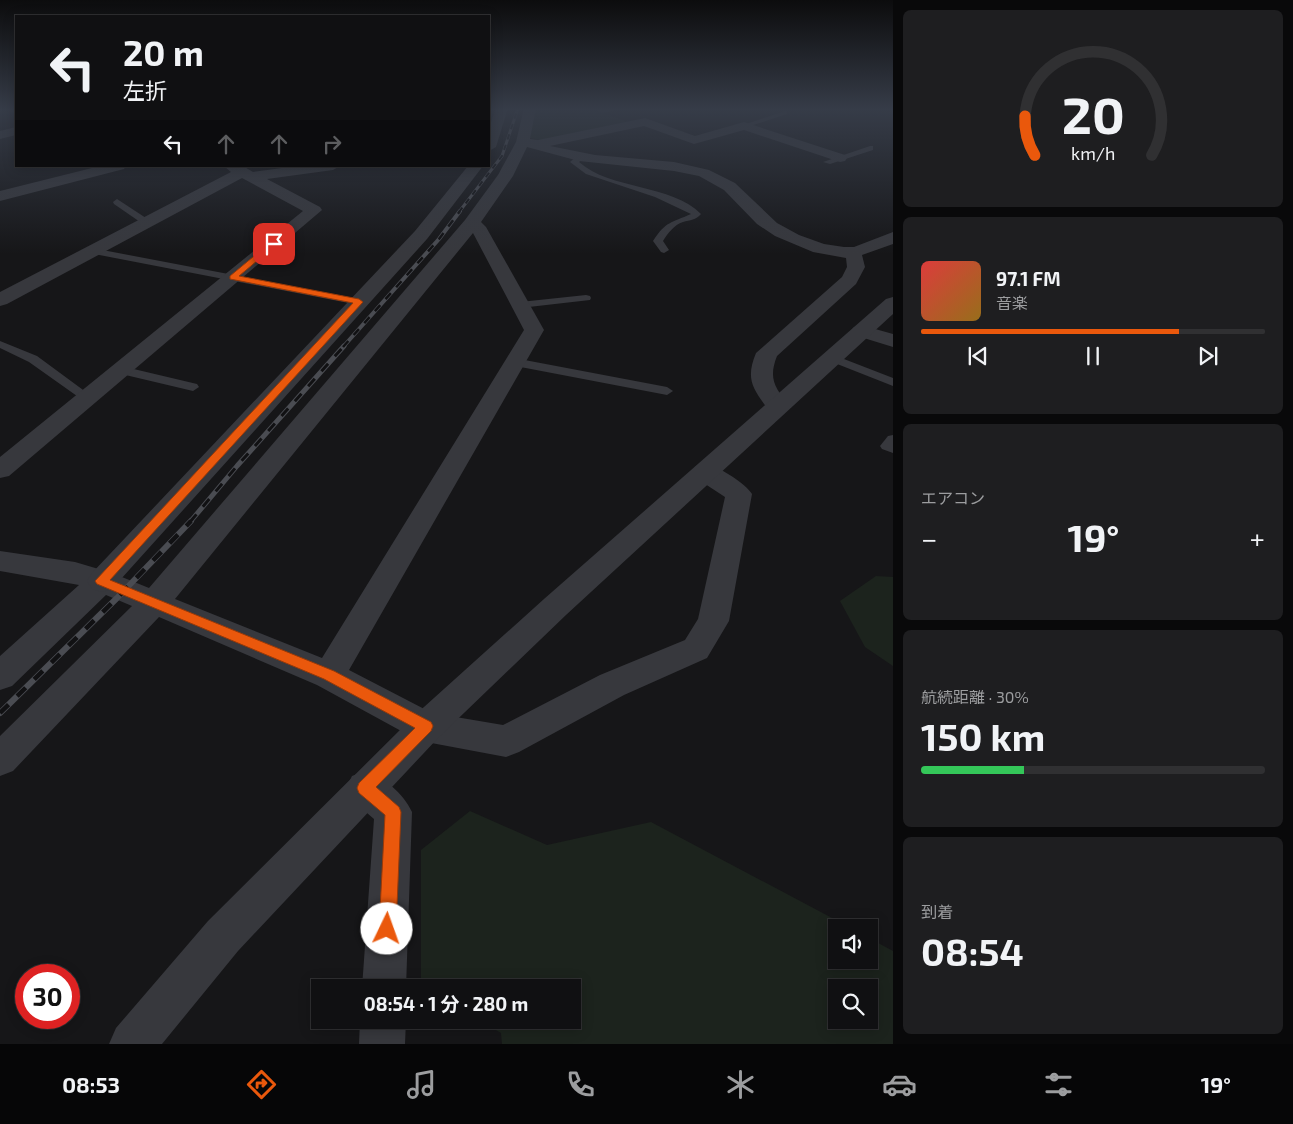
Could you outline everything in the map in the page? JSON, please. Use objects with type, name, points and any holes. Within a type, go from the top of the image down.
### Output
[{"type":"street","points":[[0,760],[155,602],[471,224],[520,157]]},
{"type":"street","points":[[575,157],[661,165],[705,173],[720,179],[731,187],[764,222],[782,235],[804,244],[852,253],[893,237]]},
{"type":"street","points":[[825,157],[834,160]]},
{"type":"street","points":[[0,196],[115,167]]},
{"type":"street","points":[[0,300],[241,172],[318,167]]},
{"type":"street","points":[[0,676],[102,581],[420,235],[475,167]]},
{"type":"street","points":[[0,470],[314,210],[241,172]]},
{"type":"street","points":[[329,675],[440,492],[534,330],[478,227],[471,224]]},
{"type":"street","points":[[778,406],[761,383],[761,366],[767,353],[849,280],[857,267],[856,259],[852,253]]},
{"type":"street","points":[[132,1044],[223,936],[426,726],[893,303]]},
{"type":"street","points":[[861,331],[893,341]]},
{"type":"street","points":[[0,561],[75,573],[102,581],[329,675],[426,726],[506,741],[612,685],[696,649],[713,621],[739,494],[705,472]]},
{"type":"street","points":[[365,788],[393,812],[384,979]]},
{"type":"street","points":[[382,1044],[383,1029]]},
{"type":"lane","points":[[834,160],[844,157]]},
{"type":"lane","points":[[580,158],[574,162],[578,167],[600,177],[659,195],[697,214],[694,217],[677,221],[666,229],[658,241],[664,250]]},
{"type":"lane","points":[[117,202],[146,222]]},
{"type":"lane","points":[[92,251],[359,302]]},
{"type":"lane","points":[[520,305],[586,298]]},
{"type":"lane","points":[[0,344],[33,359],[88,398]]},
{"type":"lane","points":[[831,358],[893,382]]},
{"type":"lane","points":[[514,362],[666,391]]},
{"type":"lane","points":[[121,370],[193,387]]},
{"type":"lane","points":[[893,439],[887,446],[893,448]]},
{"type":"shaded area","points":[[876,576],[893,577],[893,666],[865,647],[840,601]]},
{"type":"shaded area","points":[[470,811],[547,845],[651,822],[834,919],[828,919],[828,969],[878,969],[878,943],[893,951],[893,1044],[502,1044],[501,1033],[494,1029],[581,1029],[581,979],[421,979],[421,850]]},
{"type":"railway","points":[[459,212],[501,157]]},
{"type":"railway","points":[[343,347],[439,239],[460,211]]},
{"type":"railway","points":[[190,522],[237,466],[344,346]]},
{"type":"railway","points":[[0,713],[117,598],[191,521]]},
{"type":"route","points":[[274,244],[233,278],[359,302],[102,581],[329,675],[426,726],[365,788],[393,812],[387,929]]}]
